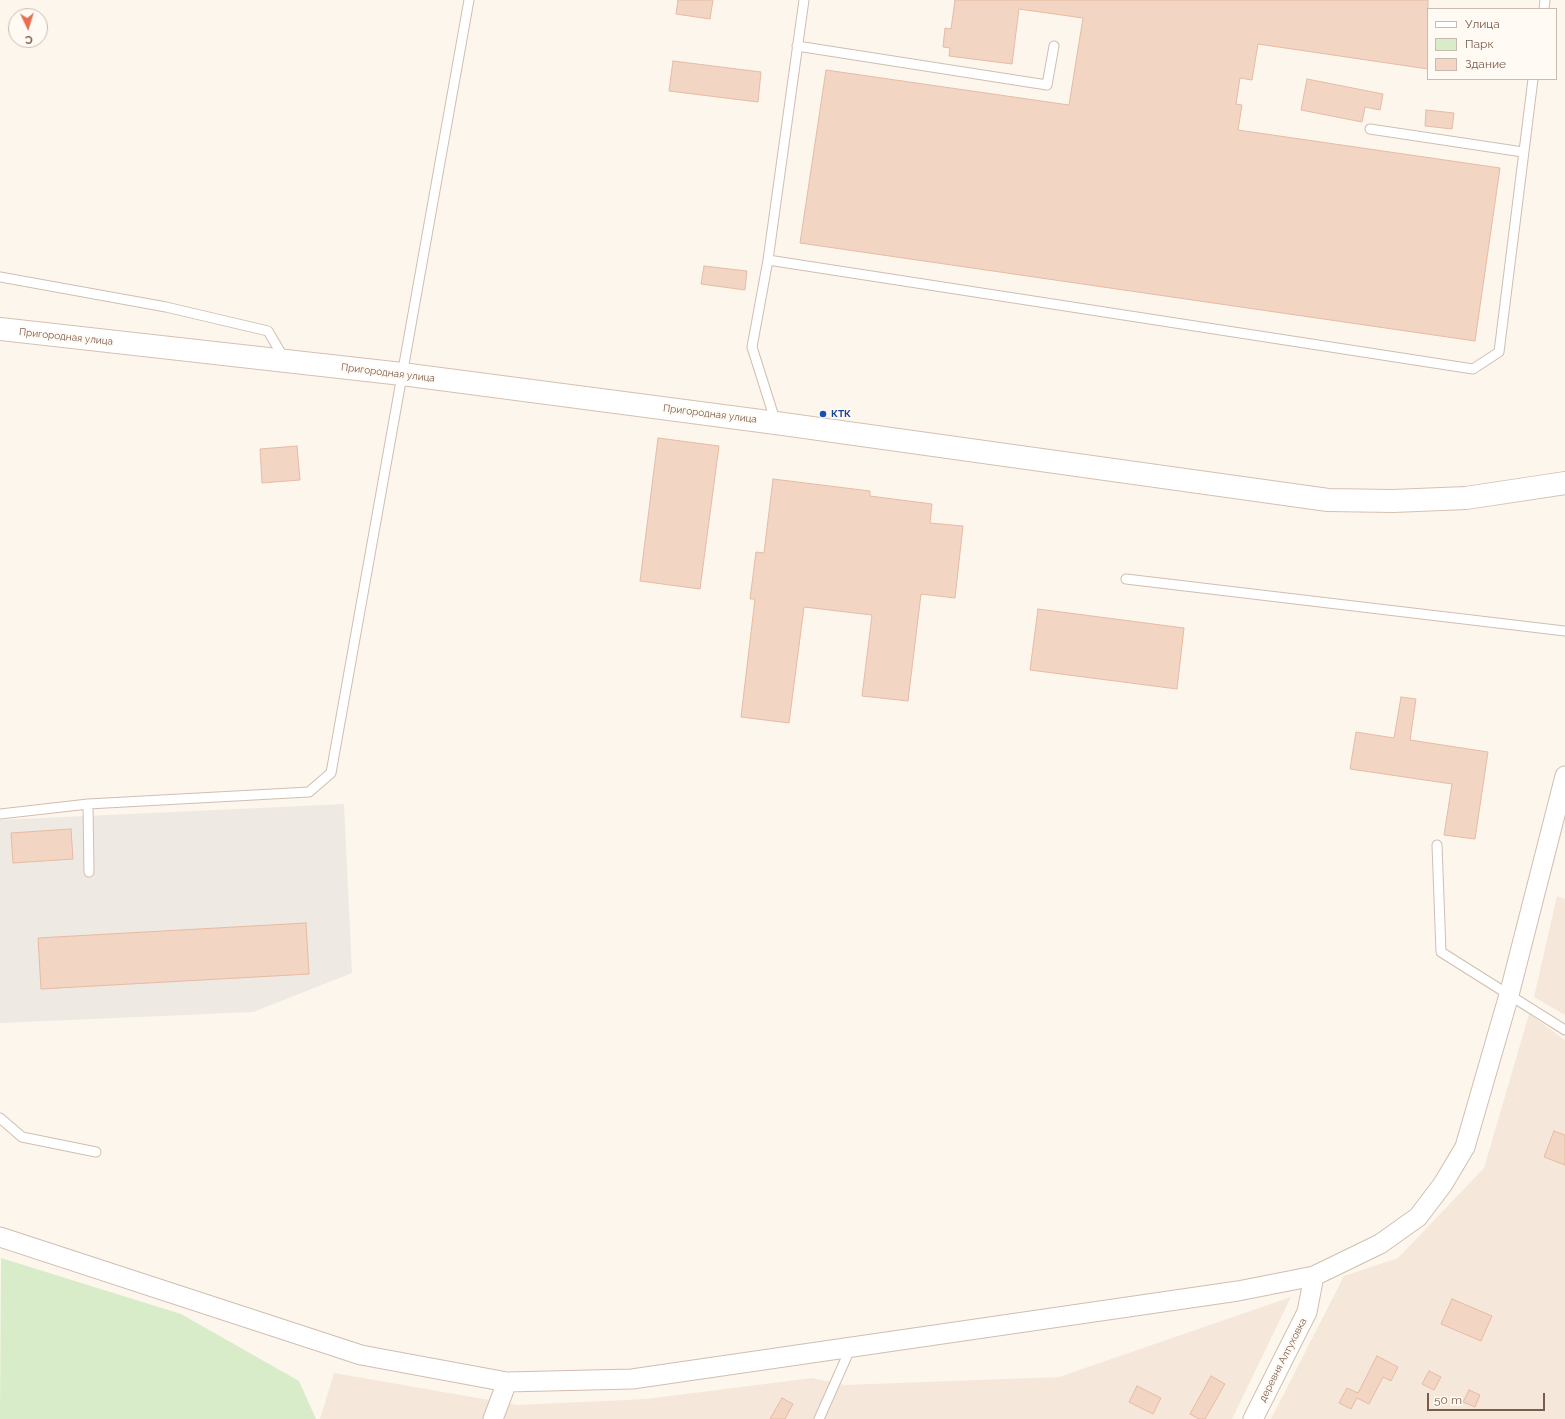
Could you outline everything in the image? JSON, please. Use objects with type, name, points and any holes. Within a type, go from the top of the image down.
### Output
[{"type":"street","name":"Пригородная улица","points":[[0,329],[402,374],[776,423],[1328,500],[1393,501],[1466,498],[1565,483]]},
{"type":"street","points":[[0,1237],[361,1355],[507,1382],[632,1379],[1238,1291],[1314,1276],[1380,1244],[1418,1217],[1443,1184],[1465,1147],[1509,995],[1565,776]]},
{"type":"street","name":"деревня Алтуховка","points":[[1253,1419],[1307,1312],[1314,1276]]},
{"type":"street","points":[[493,1419],[507,1382]]},
{"type":"lane","points":[[0,814],[88,804],[309,792],[331,773],[469,0]]},
{"type":"lane","points":[[776,423],[752,347],[768,260],[804,0]]},
{"type":"lane","points":[[797,46],[1047,85],[1054,46]]},
{"type":"lane","points":[[768,260],[1473,369],[1499,352],[1533,80]]},
{"type":"lane","points":[[1370,129],[1523,152]]},
{"type":"lane","points":[[0,277],[166,307],[268,331],[286,361]]},
{"type":"lane","points":[[1126,579],[1565,632]]},
{"type":"lane","points":[[88,804],[89,872]]},
{"type":"lane","points":[[1437,845],[1441,952],[1565,1030]]},
{"type":"lane","points":[[0,1118],[22,1137],[96,1152]]},
{"type":"lane","points":[[819,1419],[851,1347]]},
{"type":"shaded area","points":[[344,804],[352,973],[253,1012],[0,1023],[0,820]]},
{"type":"shaded area","points":[[1557,896],[1565,899],[1565,1015],[1534,997]]},
{"type":"shaded area","points":[[1529,1014],[1565,1040],[1565,1419],[1271,1419],[1344,1276],[1398,1258],[1484,1168]]},
{"type":"shaded area","points":[[1291,1297],[1232,1419],[320,1419],[334,1373],[518,1405],[646,1399],[812,1378],[845,1385],[1059,1377]]},
{"type":"green space","points":[[1,1258],[181,1314],[299,1381],[316,1419],[0,1419]]},
{"type":"building","points":[[678,0],[713,0],[710,19],[676,14]]},
{"type":"building","points":[[955,0],[1428,0],[1427,69],[1258,44],[1252,80],[1240,78],[1236,104],[1242,105],[1238,130],[1500,168],[1475,341],[800,243],[826,70],[1069,105],[1083,18],[1019,9],[1012,64],[949,56],[950,48],[943,47],[945,28],[951,29]]},
{"type":"building","points":[[673,61],[761,72],[758,102],[669,91]]},
{"type":"building","points":[[1307,79],[1383,94],[1380,110],[1365,107],[1362,122],[1301,110]]},
{"type":"building","points":[[1426,110],[1454,113],[1452,129],[1425,126]]},
{"type":"building","points":[[704,266],[747,271],[745,290],[701,284]]},
{"type":"building","points":[[658,438],[719,446],[700,589],[640,581]]},
{"type":"building","points":[[297,446],[300,480],[262,483],[260,449]]},
{"type":"building","points":[[773,479],[870,491],[870,496],[932,504],[930,523],[963,526],[955,598],[921,594],[908,701],[862,696],[872,615],[804,607],[789,723],[741,717],[755,599],[750,599],[756,552],[764,553]]},
{"type":"building","points":[[1038,609],[1184,628],[1177,689],[1030,670]]},
{"type":"building","points":[[1401,697],[1416,699],[1410,740],[1488,752],[1475,839],[1444,835],[1452,784],[1350,769],[1356,732],[1394,738]]},
{"type":"building","points":[[71,829],[73,859],[13,863],[11,833]]},
{"type":"building","points":[[306,923],[309,974],[41,989],[38,938]]},
{"type":"building","points":[[1554,1131],[1565,1135],[1565,1165],[1544,1157]]},
{"type":"building","points":[[1452,1299],[1492,1316],[1481,1341],[1441,1324]]},
{"type":"building","points":[[1377,1356],[1398,1367],[1391,1381],[1383,1377],[1369,1404],[1357,1398],[1351,1409],[1339,1403],[1347,1388],[1358,1393]]},
{"type":"building","points":[[1429,1371],[1441,1377],[1434,1390],[1422,1384]]},
{"type":"building","points":[[1211,1376],[1225,1384],[1205,1419],[1199,1419],[1190,1414]]},
{"type":"building","points":[[1137,1386],[1161,1398],[1153,1414],[1129,1402]]},
{"type":"building","points":[[1469,1390],[1480,1395],[1475,1407],[1463,1402]]},
{"type":"building","points":[[782,1398],[793,1404],[785,1419],[770,1419]]},
{"type":"place","name":"КТК","points":[[823,414]]}]
